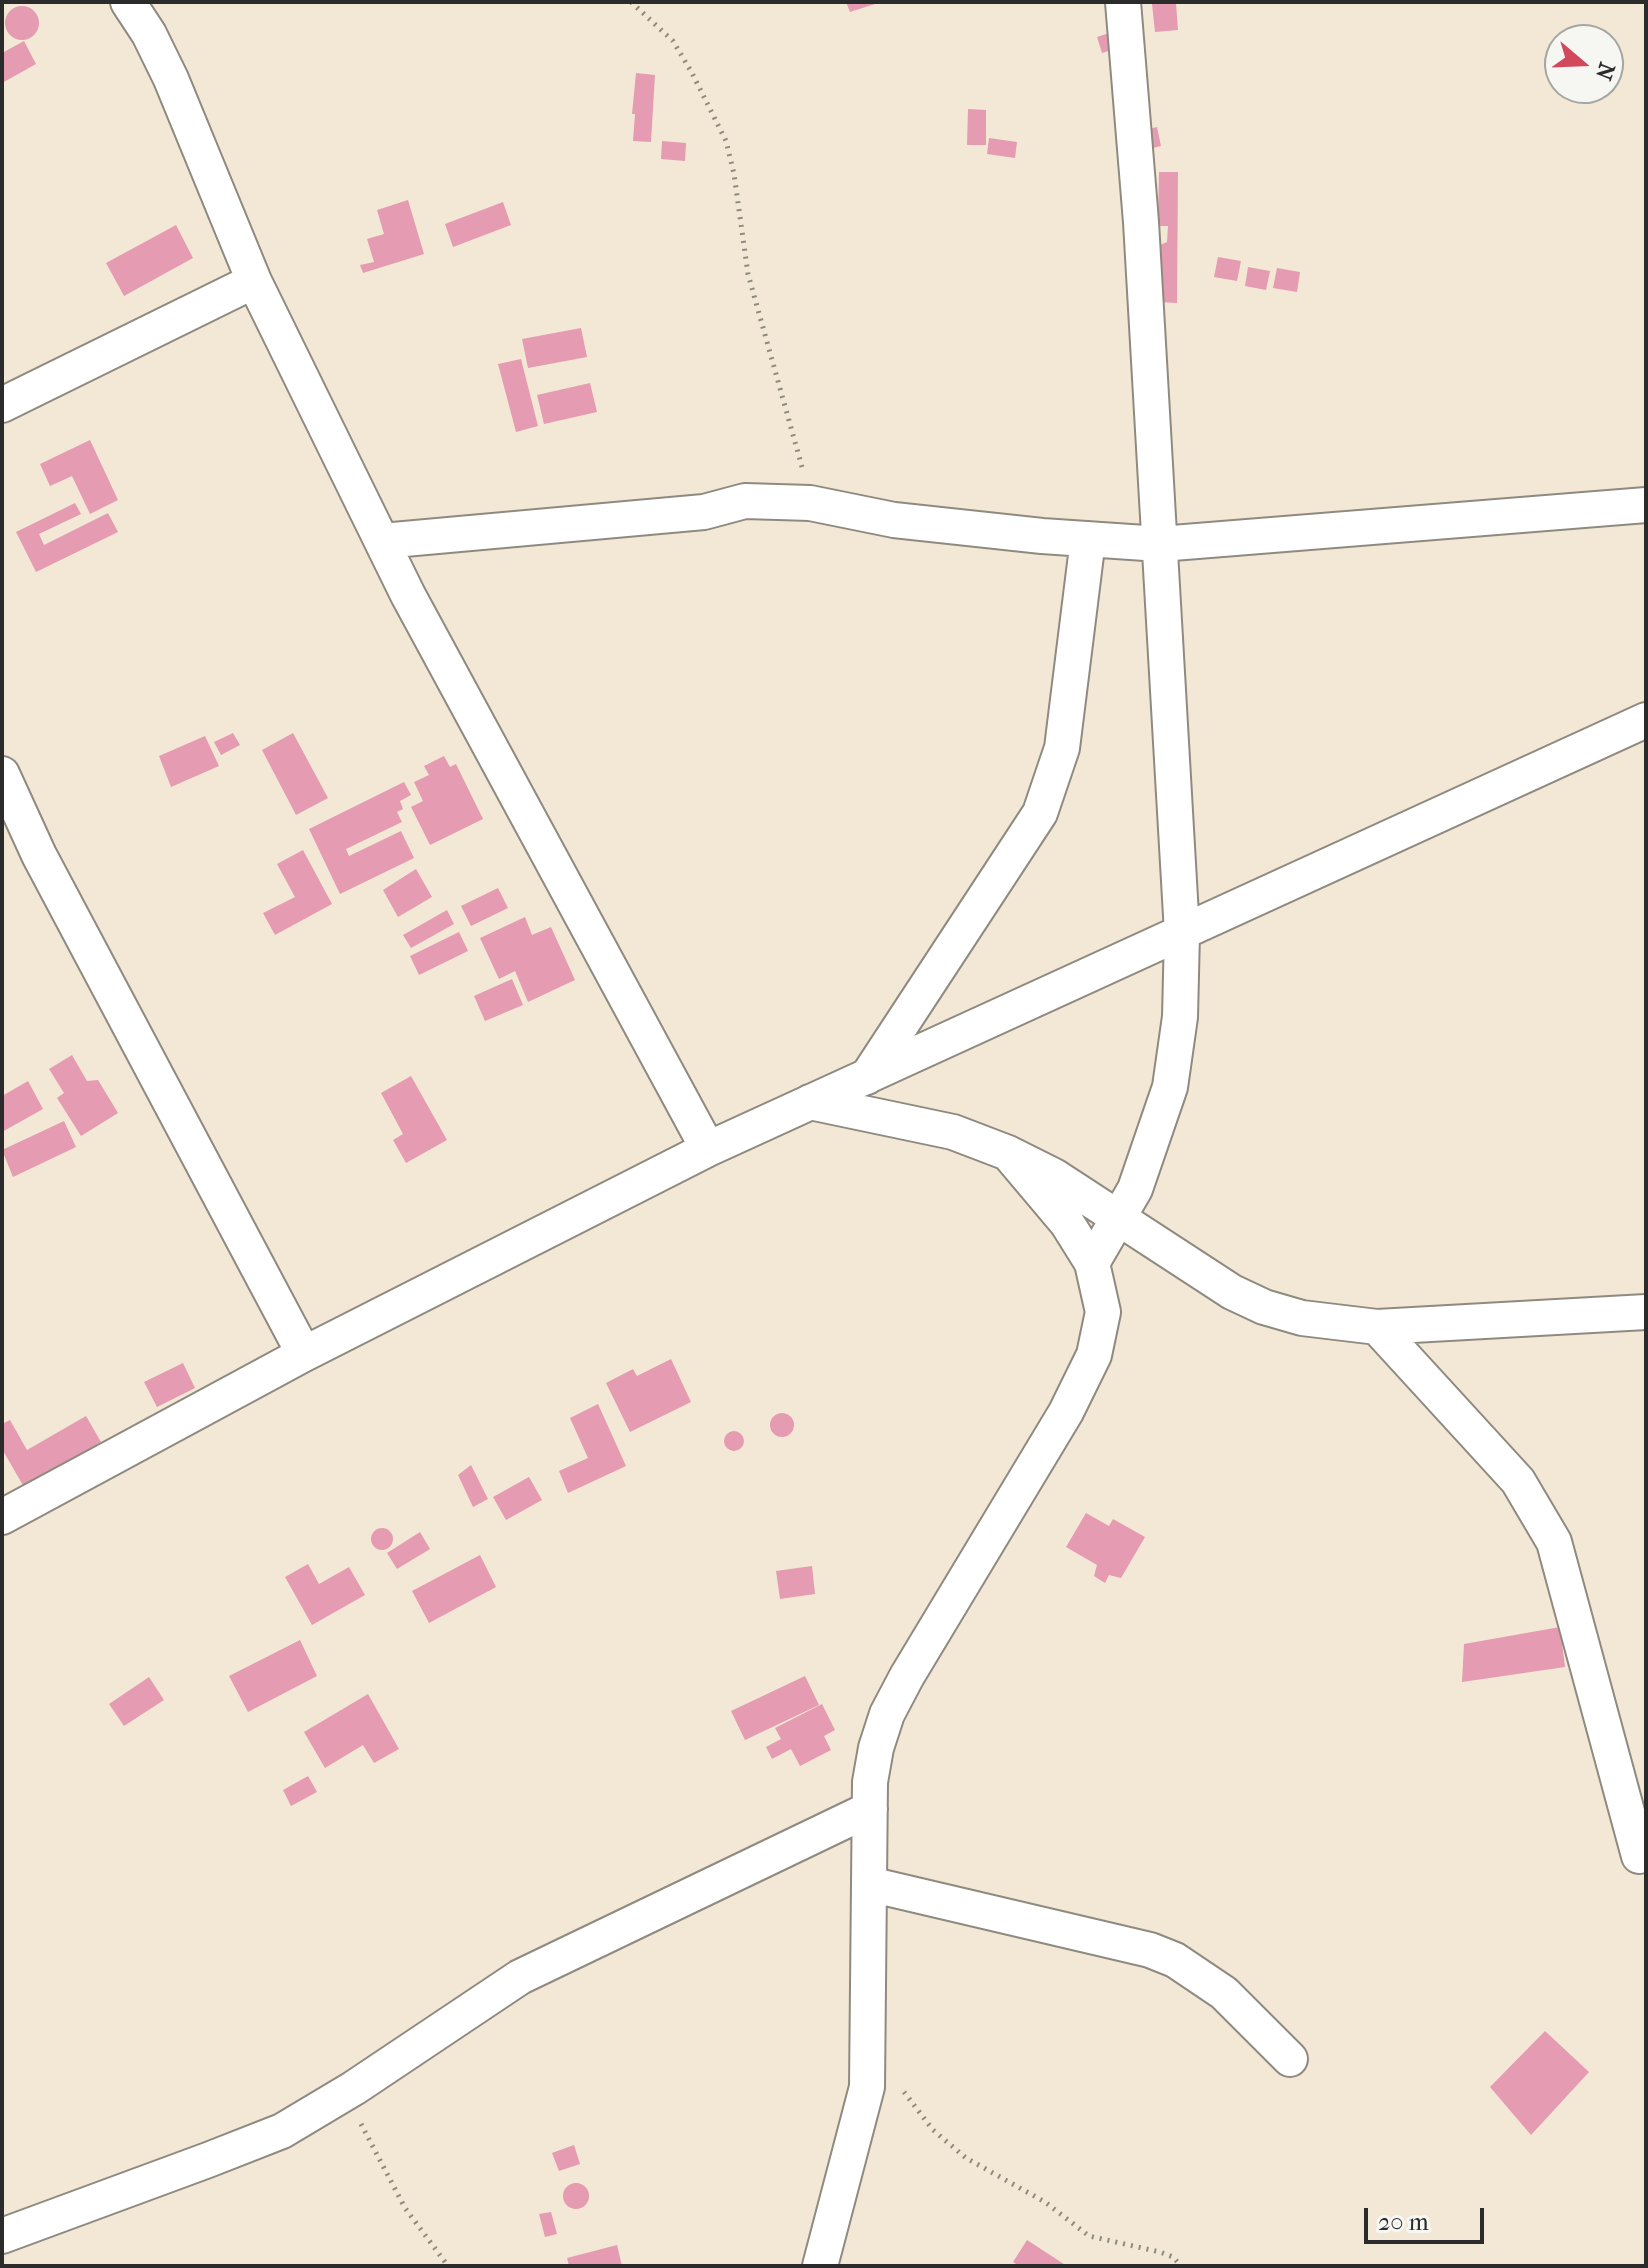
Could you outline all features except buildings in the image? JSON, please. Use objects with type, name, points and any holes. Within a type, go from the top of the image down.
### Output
[{"type":"street","points":[[128,2],[149,34],[171,79],[254,281],[408,595],[708,1149]]},
{"type":"street","points":[[1092,1263],[1135,1189],[1170,1087],[1180,1017],[1182,933],[1141,222],[1123,2]]},
{"type":"street","points":[[2,405],[254,281]]},
{"type":"street","points":[[382,541],[704,512],[745,501],[810,503],[894,520],[1160,544],[1646,505]]},
{"type":"street","points":[[867,1077],[1040,813],[1062,748],[1088,539]]},
{"type":"street","points":[[2,1517],[304,1354],[708,1149],[1646,720]]},
{"type":"street","points":[[2,774],[39,855],[304,1354]]},
{"type":"street","points":[[810,1102],[953,1132],[1008,1153],[1054,1176],[1232,1292],[1264,1307],[1302,1318],[1377,1327],[1644,1321]]},
{"type":"street","points":[[820,2266],[867,2087],[870,1782],[876,1748],[887,1714],[914,1663],[1066,1412],[1094,1355],[1103,1312],[1092,1263],[1067,1223],[1008,1153]]},
{"type":"street","points":[[1377,1327],[1518,1481],[1554,1542],[1639,1856]]},
{"type":"street","points":[[2,2236],[282,2131],[345,2094],[520,1977],[870,1809]]},
{"type":"street","points":[[869,1884],[1150,1950],[1175,1960],[1224,1993],[1290,2059]]},
{"type":"path","points":[[631,2],[673,41],[726,141],[734,174],[748,274],[788,410],[810,503]]},
{"type":"path","points":[[901,2086],[907,2099],[933,2130],[966,2158],[1045,2202],[1089,2236],[1160,2252],[1173,2257],[1181,2266]]},
{"type":"path","points":[[345,2094],[405,2208],[448,2266]]}]
